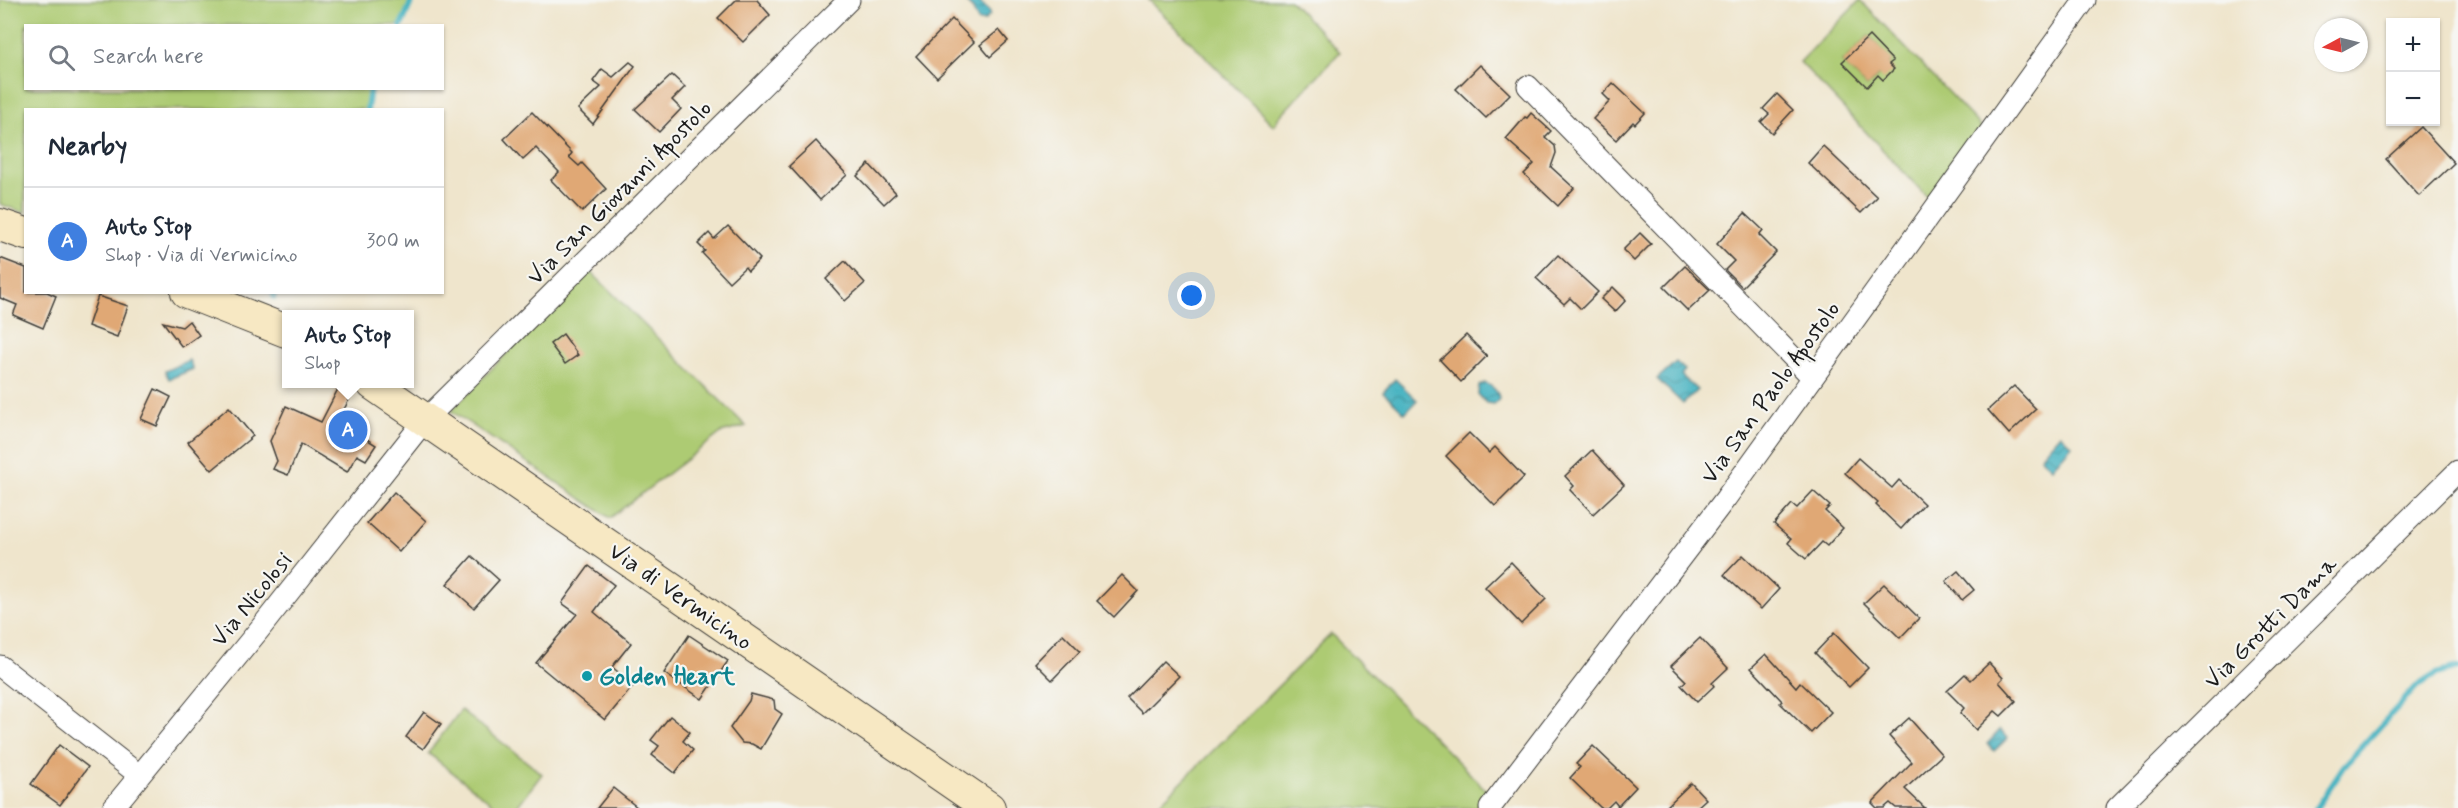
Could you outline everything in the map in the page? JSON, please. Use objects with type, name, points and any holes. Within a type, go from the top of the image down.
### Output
[{"type":"main road","points":[[0,225],[24,233]]},
{"type":"main road","points":[[192,294],[282,329]]},
{"type":"main road","name":"Via di Vermicino","points":[[379,388],[989,808]]},
{"type":"street","name":"Via San Giovanni Apostolo","points":[[425,420],[849,0]]},
{"type":"street","name":"Via San Paolo Apostolo","points":[[1490,808],[1726,498],[2085,0]]},
{"type":"street","points":[[1528,86],[1812,377]]},
{"type":"street","name":"Via Nicolosi","points":[[113,808],[259,630],[425,420]]},
{"type":"street","name":"Via Grotti Dama","points":[[2117,808],[2458,471]]},
{"type":"street","points":[[0,666],[139,775]]},
{"type":"green space","points":[[0,0],[412,0],[401,24],[24,24],[24,90],[370,90],[367,108],[24,108],[24,213],[0,204]]},
{"type":"green space","points":[[1149,0],[1290,0],[1340,52],[1279,117],[1274,126]]},
{"type":"green space","points":[[1860,0],[1983,129],[1930,200],[1800,62]],"holes":[[[1869,36],[1892,61],[1867,87],[1842,62]]]},
{"type":"green space","points":[[588,269],[746,426],[721,433],[610,518],[451,411]]},
{"type":"green space","points":[[1331,634],[1490,794],[1479,808],[1155,808]]},
{"type":"green space","points":[[461,710],[542,774],[516,808],[498,808],[428,753]]},
{"type":"water","points":[[964,0],[978,0],[990,12],[990,15],[984,21],[978,21],[972,8]]},
{"type":"water","points":[[189,360],[193,369],[169,379],[165,371]]},
{"type":"water","points":[[1676,362],[1685,370],[1681,375],[1697,390],[1683,404],[1657,379]]},
{"type":"water","points":[[1395,379],[1417,400],[1405,413],[1383,392]]},
{"type":"water","points":[[1484,383],[1498,394],[1499,399],[1495,404],[1486,403],[1478,394],[1479,386]]},
{"type":"water","points":[[2060,434],[2072,445],[2052,468],[2040,457]]},
{"type":"water","points":[[2000,730],[2008,738],[1994,751],[1987,744]]},
{"type":"building","points":[[736,0],[757,0],[770,15],[743,42],[718,18]]},
{"type":"building","points":[[952,19],[974,42],[937,78],[916,56]]},
{"type":"building","points":[[999,30],[1008,41],[990,57],[980,45]]},
{"type":"building","points":[[1869,36],[1893,61],[1889,64],[1894,69],[1883,80],[1878,75],[1867,87],[1842,62]]},
{"type":"building","points":[[630,62],[635,66],[593,124],[578,109],[601,87],[593,81],[602,69],[613,77]]},
{"type":"building","points":[[1480,65],[1510,94],[1486,118],[1456,89]]},
{"type":"building","points":[[672,75],[685,87],[672,100],[681,109],[659,132],[635,109]]},
{"type":"building","points":[[1613,83],[1645,113],[1616,140],[1593,119],[1610,101],[1603,94]]},
{"type":"building","points":[[1777,94],[1793,110],[1772,133],[1761,122],[1769,114],[1763,109]]},
{"type":"building","points":[[532,112],[572,153],[569,157],[579,166],[582,163],[606,189],[582,212],[551,180],[559,172],[536,148],[523,160],[504,139]]},
{"type":"building","points":[[1531,113],[1551,131],[1545,137],[1555,146],[1556,153],[1551,167],[1574,188],[1558,206],[1524,174],[1534,164],[1506,139]]},
{"type":"building","points":[[2421,127],[2454,163],[2419,196],[2386,159]]},
{"type":"building","points":[[816,141],[847,175],[820,200],[789,166]]},
{"type":"building","points":[[1823,146],[1877,197],[1861,213],[1808,163]]},
{"type":"building","points":[[869,164],[896,193],[884,204],[857,176]]},
{"type":"building","points":[[1745,213],[1763,230],[1759,235],[1776,252],[1742,287],[1725,270],[1734,261],[1717,244]]},
{"type":"building","points":[[728,226],[760,259],[748,271],[745,267],[729,282],[702,253],[705,251],[698,244],[709,233],[714,239]]},
{"type":"building","points":[[1640,233],[1651,244],[1634,261],[1623,250]]},
{"type":"building","points":[[1558,255],[1598,292],[1581,309],[1570,298],[1564,304],[1536,278]]},
{"type":"building","points":[[0,258],[24,267],[24,294],[56,296],[43,328],[13,315],[17,305],[0,298]]},
{"type":"building","points":[[845,261],[865,283],[845,301],[826,279]]},
{"type":"building","points":[[1685,266],[1710,290],[1688,311],[1664,287]]},
{"type":"building","points":[[1613,287],[1626,300],[1615,312],[1601,299]]},
{"type":"building","points":[[98,296],[128,306],[117,337],[88,326]]},
{"type":"building","points":[[189,321],[199,335],[182,347],[163,322],[182,327]]},
{"type":"building","points":[[563,334],[578,355],[565,364],[550,344]]},
{"type":"building","points":[[1466,335],[1487,356],[1461,382],[1440,360]]},
{"type":"building","points":[[2014,386],[2036,409],[2009,434],[1988,410]]},
{"type":"building","points":[[338,388],[341,388],[352,394],[338,421],[376,445],[366,460],[357,455],[347,472],[301,444],[288,475],[273,469],[277,461],[270,441],[286,406],[321,422]]},
{"type":"building","points":[[155,389],[171,397],[157,426],[141,419]]},
{"type":"building","points":[[229,407],[253,436],[212,470],[188,442]]},
{"type":"building","points":[[1469,433],[1489,453],[1495,447],[1524,477],[1495,506],[1446,456]]},
{"type":"building","points":[[1592,450],[1624,485],[1593,514],[1570,490],[1574,486],[1565,476]]},
{"type":"building","points":[[1858,458],[1892,488],[1899,480],[1924,504],[1901,529],[1876,505],[1878,503],[1845,473]]},
{"type":"building","points":[[1813,491],[1830,506],[1825,511],[1843,528],[1827,546],[1822,542],[1806,559],[1788,543],[1791,539],[1774,524],[1792,504],[1797,508]]},
{"type":"building","points":[[394,492],[426,521],[399,552],[367,523]]},
{"type":"building","points":[[1743,555],[1779,589],[1761,609],[1724,575]]},
{"type":"building","points":[[472,556],[499,580],[474,608],[447,584]]},
{"type":"building","points":[[1511,562],[1546,599],[1521,624],[1485,587]]},
{"type":"building","name":"Golden Heart","points":[[589,566],[614,585],[594,612],[631,643],[612,667],[634,685],[605,720],[536,663],[577,614],[562,603]]},
{"type":"building","points":[[1958,571],[1974,590],[1962,600],[1946,581]]},
{"type":"building","points":[[1122,575],[1138,591],[1114,617],[1097,601]]},
{"type":"building","points":[[1884,584],[1919,618],[1900,638],[1864,603]]},
{"type":"building","points":[[1834,633],[1868,668],[1849,687],[1815,653]]},
{"type":"building","points":[[1063,634],[1080,651],[1052,680],[1035,663]]},
{"type":"building","points":[[689,635],[728,661],[702,699],[664,673]]},
{"type":"building","points":[[1700,638],[1728,668],[1697,702],[1681,685],[1686,681],[1671,666]]},
{"type":"building","points":[[1766,654],[1796,687],[1800,682],[1831,712],[1811,733],[1780,703],[1782,701],[1751,668]]},
{"type":"building","points":[[1163,661],[1179,676],[1142,713],[1127,698]]},
{"type":"building","points":[[1989,663],[2003,678],[1999,682],[2016,701],[2001,716],[1995,711],[1976,730],[1960,713],[1964,708],[1947,691],[1965,674],[1971,680]]},
{"type":"building","points":[[751,694],[774,700],[775,709],[782,714],[761,749],[752,744],[742,743],[730,728],[749,701]]},
{"type":"building","points":[[424,712],[441,724],[423,749],[406,737]]},
{"type":"building","points":[[670,716],[690,732],[683,741],[693,750],[675,773],[652,755],[659,746],[651,740]]},
{"type":"building","points":[[1909,718],[1942,755],[1905,789],[1925,808],[1896,808],[1890,803],[1884,808],[1877,808],[1872,803],[1912,762],[1889,736]]},
{"type":"building","points":[[59,745],[88,767],[60,805],[31,784]]},
{"type":"building","points":[[1593,746],[1636,787],[1618,806],[1614,801],[1607,808],[1601,808],[1570,778],[1580,767],[1576,764]]},
{"type":"building","points":[[1691,783],[1706,799],[1696,808],[1665,808]]},
{"type":"building","points":[[613,788],[638,808],[597,808]]},
{"type":"waterway","points":[[402,24],[412,0]]},
{"type":"waterway","points":[[367,108],[370,90]]},
{"type":"waterway","points":[[2316,808],[2344,766],[2416,687],[2436,674],[2458,668]]},
{"type":"place","name":"Auto Stop","points":[[348,430]]},
{"type":"place","name":"Golden Heart","points":[[587,676]]}]
